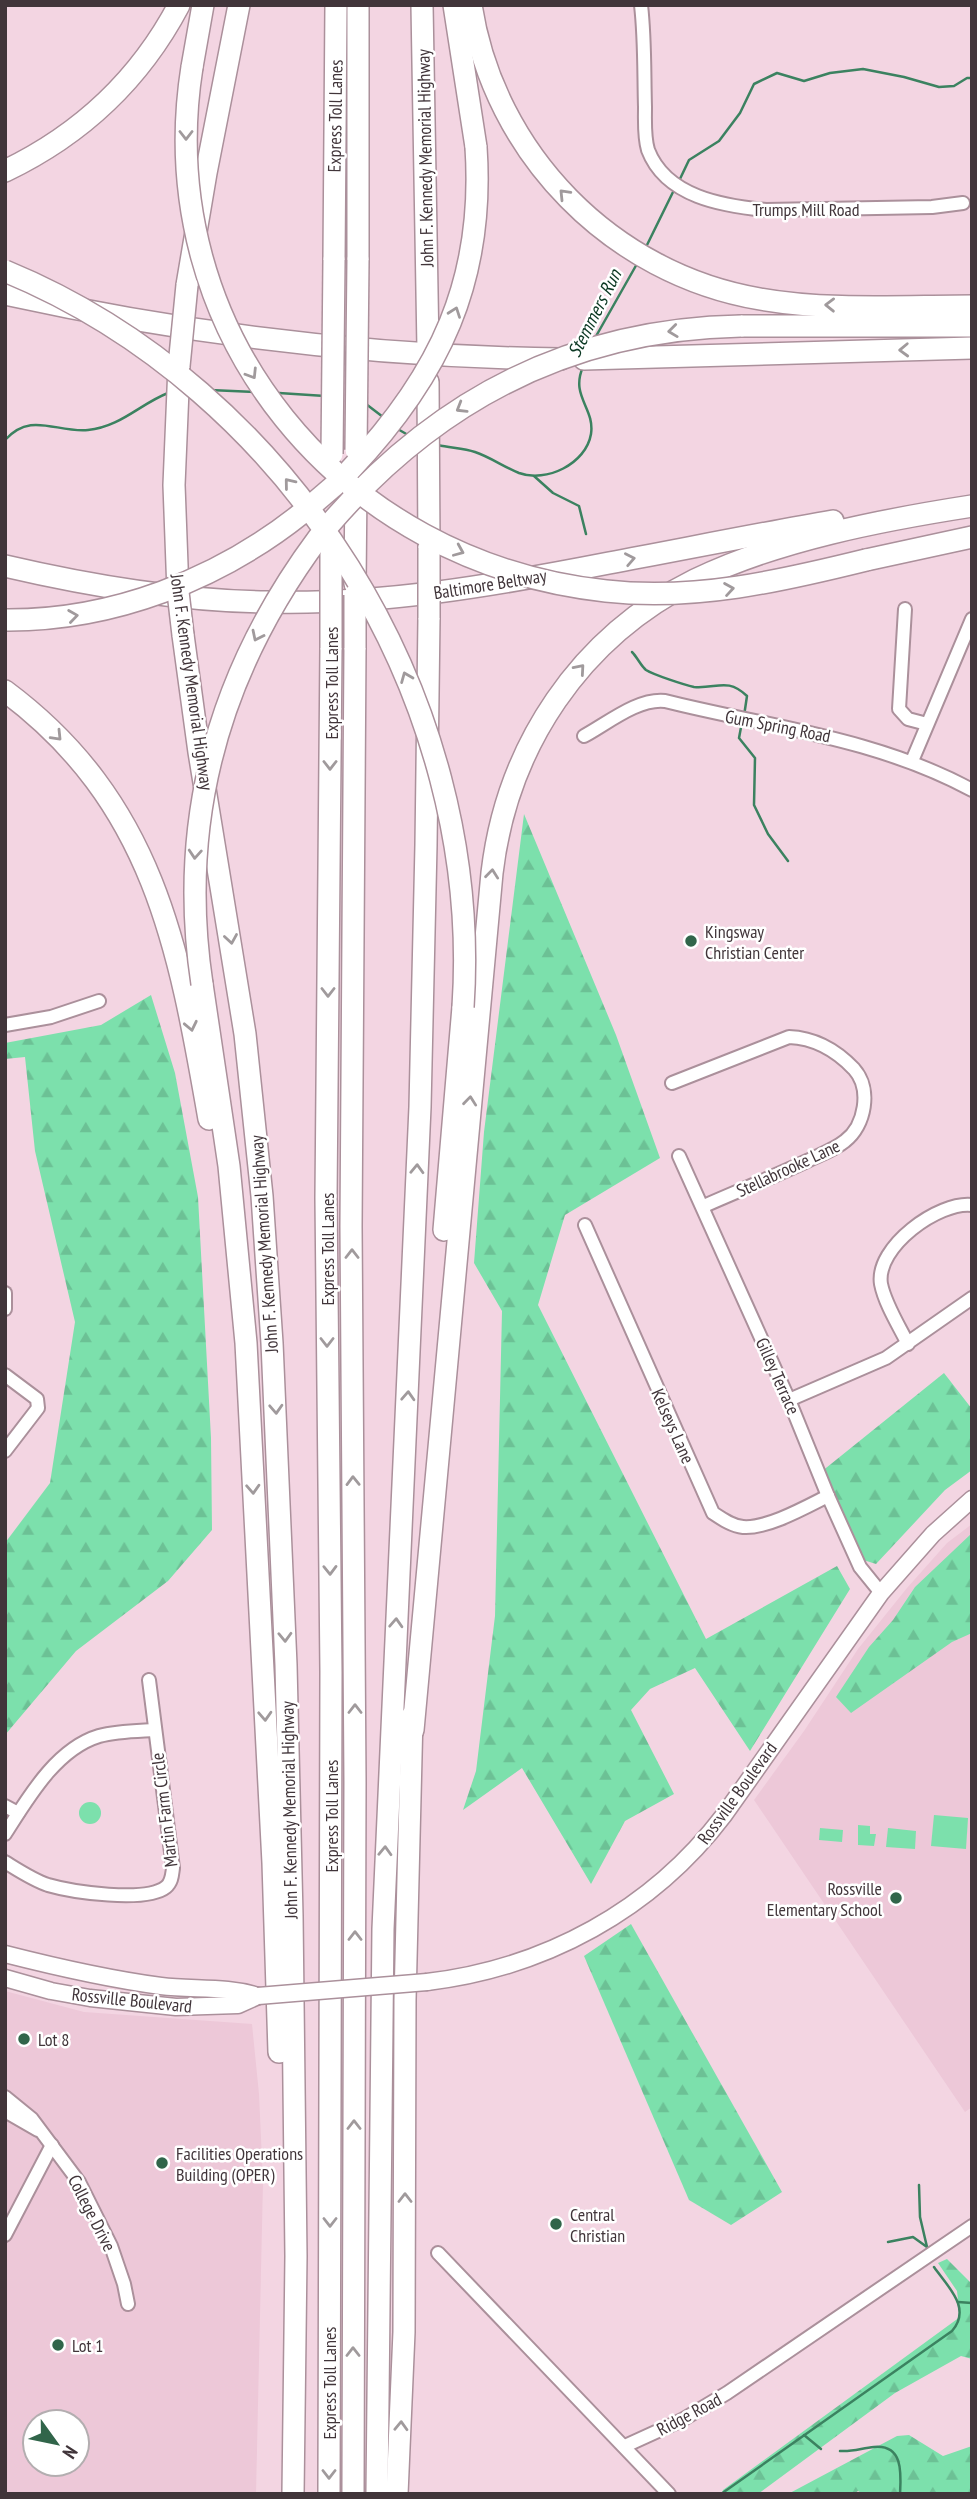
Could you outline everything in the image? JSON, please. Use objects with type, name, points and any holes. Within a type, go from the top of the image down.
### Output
[{"type":"highway","points":[[5,171],[55,144],[98,110],[140,66],[179,5]]},
{"type":"highway","points":[[203,5],[192,67],[186,124],[188,187],[199,247],[221,314],[242,359],[285,421],[322,461],[363,497],[423,535],[486,563],[536,579],[590,589],[644,594],[715,591],[972,537]]},
{"type":"highway","name":"John F. Kennedy Memorial Highway","points":[[239,5],[187,285],[175,413],[174,485],[183,635],[240,999],[267,1250],[286,1665],[292,1916],[296,2256],[293,2494]]},
{"type":"highway","name":"Express Toll Lanes","points":[[329,2494],[331,1672],[326,1198],[336,5]]},
{"type":"highway","name":"Express Toll Lanes","points":[[353,2494],[355,1728],[351,1226],[358,5]]},
{"type":"highway","name":"John F. Kennedy Memorial Highway","points":[[377,2494],[383,1915],[420,1107],[426,845],[429,618],[428,282],[422,5]]},
{"type":"highway","points":[[5,620],[51,619],[90,614],[151,596],[232,560],[276,532],[326,494],[376,442],[413,394],[435,359],[453,319],[467,273],[476,225],[476,147],[454,5]]},
{"type":"highway","points":[[471,5],[480,46],[492,80],[506,114],[524,144],[567,198],[614,239],[670,272],[731,293],[784,303],[972,306]]},
{"type":"highway","points":[[5,271],[52,293],[115,329],[190,383],[239,427],[316,516],[344,558],[398,659],[421,716],[442,785],[451,827],[461,892],[463,1007],[447,1180],[414,1648],[405,1986],[404,2332],[397,2494]]},
{"type":"highway","points":[[5,294],[104,315],[270,339],[493,358],[609,359],[972,348]]},
{"type":"highway","points":[[293,2345],[283,2248],[275,1903],[247,1353],[229,1166],[195,931],[194,869],[199,819],[208,767],[231,696],[260,630],[291,576],[329,525],[366,484],[408,446],[447,417],[515,379],[581,351],[621,340],[679,330],[741,326],[972,326]]},
{"type":"highway","name":"Baltimore Beltway","points":[[5,566],[92,584],[205,598],[277,603],[374,599],[513,581],[972,497]]},
{"type":"highway","points":[[412,1730],[492,873],[502,814],[524,754],[557,697],[600,647],[650,606],[694,581],[768,552],[832,534],[972,506]]},
{"type":"highway","points":[[5,691],[47,725],[98,783],[130,832],[162,906],[192,1031],[217,1166],[249,1421]]},
{"type":"main road","name":"Rossville Boulevard","points":[[5,1978],[51,1991],[90,1998],[176,2007],[238,2005],[258,1996],[427,1982],[499,1969],[552,1951],[607,1922],[660,1883],[688,1857],[713,1830],[881,1593],[933,1534],[972,1499]]},
{"type":"main road","name":"Rossville Boulevard","points":[[5,1954],[131,1981],[183,1988],[238,1989],[258,1996]]},
{"type":"street","name":"Trumps Mill Road","points":[[641,5],[646,141],[654,161],[676,183],[705,200],[740,208],[766,210],[920,207],[963,203]]},
{"type":"street","points":[[905,609],[899,709],[908,719],[927,724]]},
{"type":"street","points":[[912,761],[972,619]]},
{"type":"street","name":"Gum Spring Road","points":[[584,736],[642,704],[658,700],[847,740],[912,761],[972,790]]},
{"type":"street","points":[[5,1025],[51,1017],[99,1001]]},
{"type":"street","name":"Stellabrooke Lane","points":[[672,1083],[789,1037],[817,1041],[857,1072],[864,1088],[862,1118],[845,1142],[704,1206]]},
{"type":"street","name":"Gilley Terrace","points":[[679,1156],[704,1206],[860,1567],[881,1593]]},
{"type":"street","points":[[908,1344],[881,1283],[881,1270],[885,1259],[892,1247],[943,1209],[956,1204],[972,1205]]},
{"type":"street","name":"Kelseys Lane","points":[[584,1225],[713,1513],[734,1525],[757,1527],[828,1496]]},
{"type":"street","points":[[5,1293],[5,1309]]},
{"type":"street","points":[[789,1400],[886,1358],[972,1298]]},
{"type":"street","points":[[5,1375],[39,1403],[5,1451]]},
{"type":"street","name":"Martin Farm Circle","points":[[5,1862],[45,1884],[86,1893],[130,1894],[160,1890],[171,1881],[173,1868],[149,1680]]},
{"type":"street","name":"Martin Farm Circle","points":[[5,1834],[57,1763],[87,1741],[111,1734],[154,1730]]},
{"type":"street","points":[[5,1806],[18,1813]]},
{"type":"street","name":"College Drive","points":[[5,2097],[26,2112],[52,2144],[91,2201],[111,2246],[128,2305]]},
{"type":"street","name":"College Drive","points":[[5,2111],[38,2130]]},
{"type":"street","points":[[5,2235],[52,2144]]},
{"type":"street","name":"Ridge Road","points":[[625,2446],[682,2420],[727,2393],[972,2226]]},
{"type":"street","points":[[438,2253],[669,2494]]},
{"type":"shaded area","name":"Rossville Elementary School","points":[[972,1524],[972,2107],[965,2112],[754,1800],[858,1649],[947,1543]]},
{"type":"shaded area","points":[[5,1991],[84,2012],[252,2024],[259,2094],[263,2182],[256,2494],[5,2494]]},
{"type":"green space","points":[[524,814],[616,1035],[660,1158],[565,1215],[538,1305],[706,1639],[837,1566],[850,1589],[750,1751],[695,1668],[650,1689],[631,1710],[674,1794],[625,1821],[591,1884],[522,1768],[463,1810],[476,1771],[495,1616],[502,1311],[474,1263],[484,1132]]},
{"type":"green space","points":[[151,995],[175,1073],[198,1197],[211,1438],[212,1530],[168,1581],[76,1651],[5,1735],[5,1543],[50,1483],[75,1322],[35,1151],[25,1057],[5,1059],[5,1043],[101,1025]]},
{"type":"green space","points":[[944,1373],[972,1409],[972,1470],[945,1490],[876,1564],[854,1557],[821,1472]]},
{"type":"green space","points":[[972,1533],[972,1633],[952,1642],[851,1713],[836,1697],[869,1647],[893,1620],[915,1587]]},
{"type":"green space","points":[[90,1802],[100,1809],[101,1813],[94,1823],[90,1824],[80,1817],[79,1813],[86,1803]]},
{"type":"green space","points":[[934,1815],[968,1818],[966,1849],[931,1846]]},
{"type":"green space","points":[[858,1825],[870,1826],[870,1834],[876,1834],[874,1846],[858,1845]]},
{"type":"green space","points":[[820,1828],[843,1830],[842,1842],[819,1840]]},
{"type":"green space","points":[[888,1828],[916,1831],[915,1849],[886,1847]]},
{"type":"green space","points":[[631,1924],[782,2192],[731,2225],[689,2200],[584,1956]]},
{"type":"green space","points":[[947,2259],[972,2284],[972,2359],[961,2356],[895,2393],[758,2494],[722,2494],[723,2490],[960,2317],[957,2291],[938,2263]]},
{"type":"green space","points":[[909,2435],[943,2456],[972,2446],[972,2494],[863,2494],[858,2491],[854,2494],[788,2494],[897,2436]]},
{"type":"waterway","name":"Stemmers Run","points":[[679,181],[689,160],[719,141],[740,113],[754,84],[777,73],[804,81],[830,73],[863,69],[939,87],[954,86],[972,78]]},
{"type":"waterway","name":"Stemmers Run","points":[[646,247],[674,190]]},
{"type":"waterway","name":"Stemmers Run","points":[[595,338],[638,262]]},
{"type":"waterway","name":"Stemmers Run","points":[[438,445],[475,452],[519,473],[541,475],[563,468],[581,454],[588,445],[591,434],[590,417],[579,386],[583,367]]},
{"type":"waterway","name":"Stemmers Run","points":[[210,390],[255,392]]},
{"type":"waterway","name":"Stemmers Run","points":[[5,440],[15,431],[34,425],[76,430],[99,428],[120,420],[168,393]]},
{"type":"waterway","name":"Stemmers Run","points":[[279,393],[325,396]]},
{"type":"waterway","name":"Stemmers Run","points":[[366,404],[383,417]]},
{"type":"waterway","name":"Stemmers Run","points":[[396,428],[408,435]]},
{"type":"waterway","points":[[534,476],[553,493],[579,506],[586,534]]},
{"type":"waterway","points":[[632,652],[646,670],[662,677],[694,687],[728,685],[740,690],[747,696],[744,716]]},
{"type":"waterway","points":[[742,722],[739,738],[755,758],[754,805],[768,834],[788,861]]},
{"type":"waterway","points":[[919,2185],[920,2217],[927,2247]]},
{"type":"waterway","points":[[888,2242],[913,2237],[927,2247]]},
{"type":"waterway","points":[[721,2494],[952,2331],[958,2322],[959,2306],[934,2267]]},
{"type":"waterway","points":[[958,2302],[972,2303]]},
{"type":"waterway","points":[[804,2435],[821,2449]]},
{"type":"waterway","points":[[840,2451],[874,2447],[891,2450],[899,2462],[900,2494]]},
{"type":"place","name":"Kingsway Christian Center","points":[[691,941]]},
{"type":"place","name":"Rossville Elementary School","points":[[896,1898]]},
{"type":"place","name":"Lot 8","points":[[24,2039]]},
{"type":"place","name":"Facilities Operations Building (OPER)","points":[[162,2163]]},
{"type":"place","name":"Central Christian","points":[[556,2224]]},
{"type":"place","name":"Lot 1","points":[[58,2345]]}]
